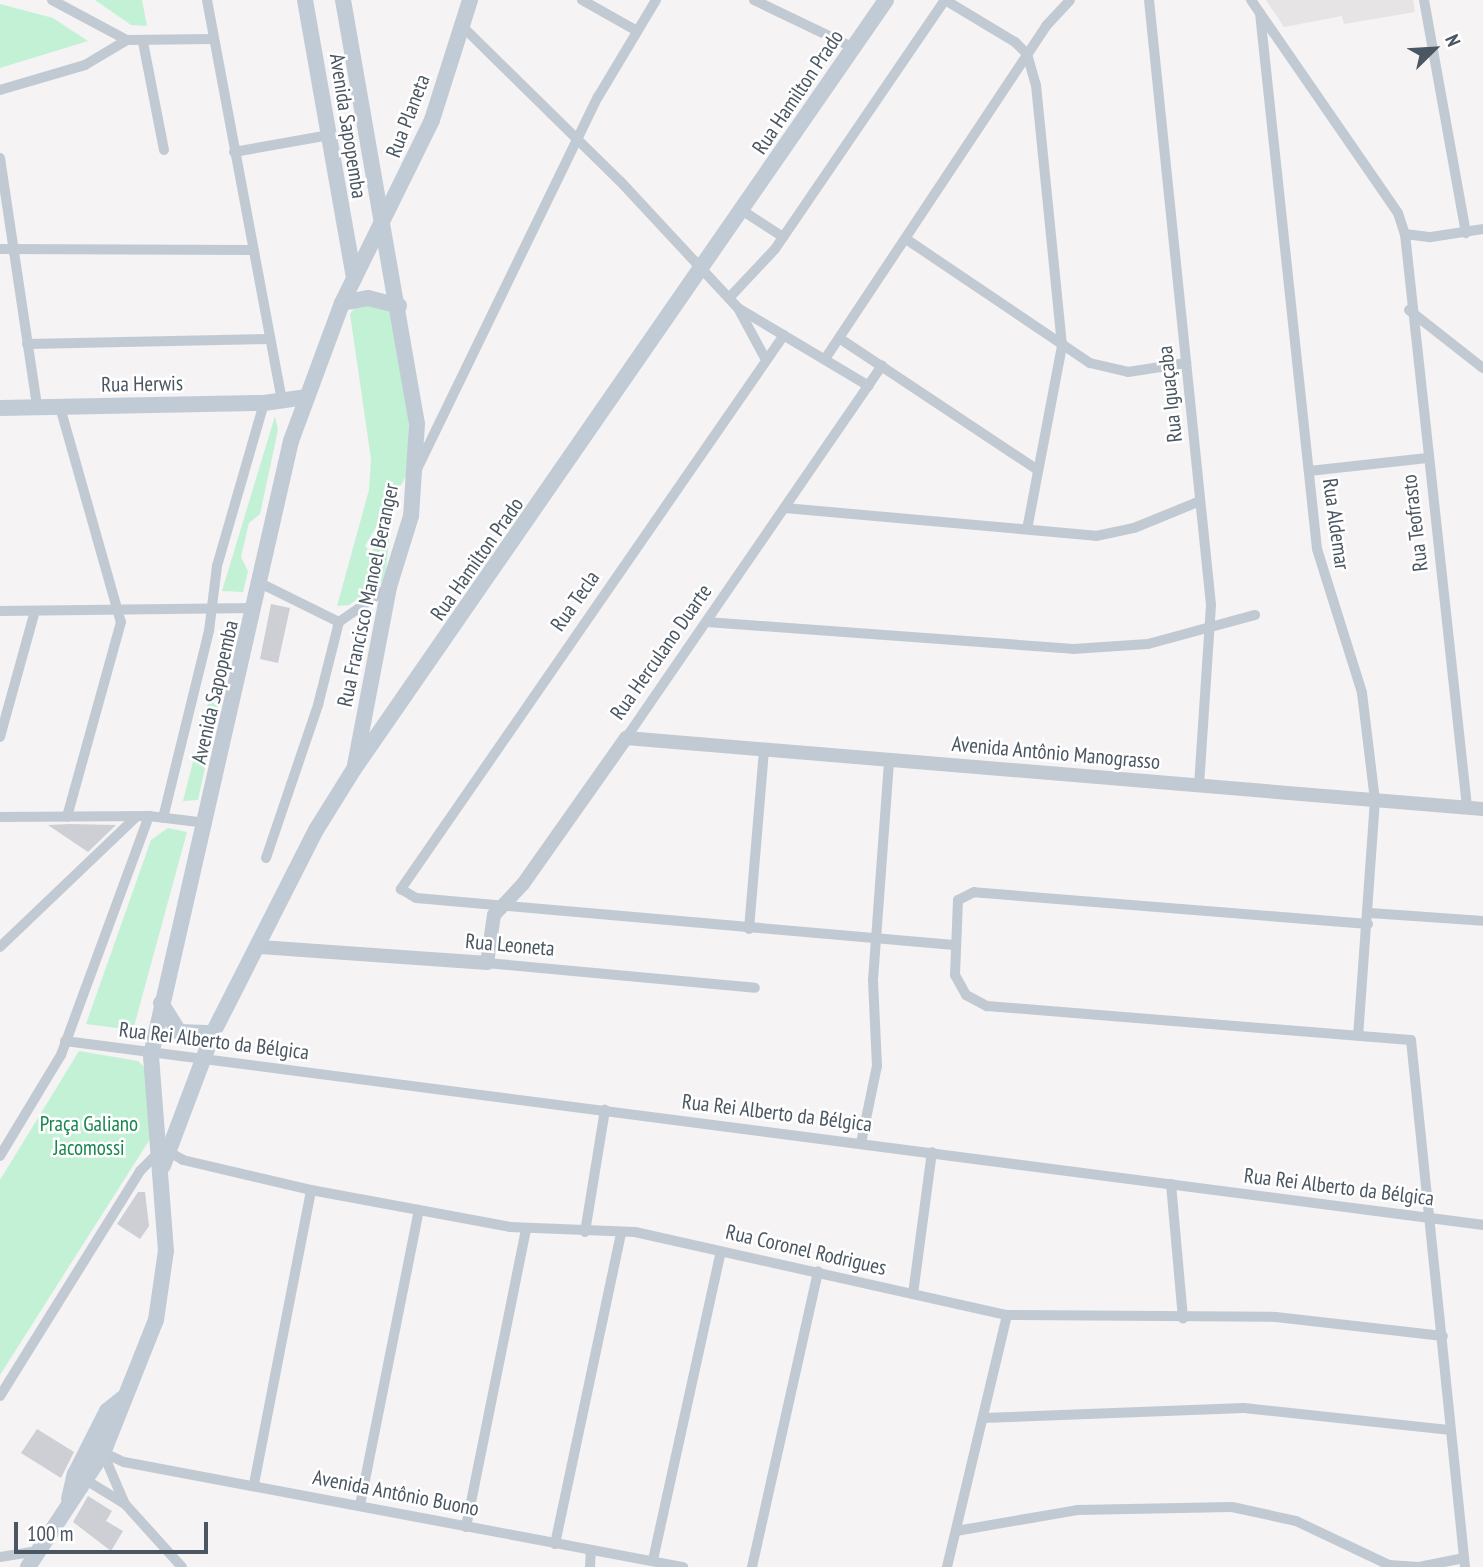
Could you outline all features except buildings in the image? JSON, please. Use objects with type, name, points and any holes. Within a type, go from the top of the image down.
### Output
[{"type":"main road","name":"Avenida Sapopemba","points":[[28,1567],[96,1450],[121,1419],[123,1398],[163,1288],[161,1148],[151,1055],[161,1003],[207,823],[303,405],[342,303],[354,279],[305,0]]},
{"type":"main road","name":"Avenida Sapopemba","points":[[343,0],[383,222]]},
{"type":"main road","name":"Rua Planeta","points":[[354,279],[432,120],[470,0]]},
{"type":"main road","name":"Rua Hamilton Prado","points":[[161,1148],[213,1033],[260,947],[316,830],[354,769],[704,268],[886,0]]},
{"type":"main road","points":[[377,194],[385,201],[396,196]]},
{"type":"main road","name":"Rua Francisco Manoel Beranger","points":[[354,769],[389,587],[411,516],[415,471],[416,424],[399,306],[383,222]]},
{"type":"main road","points":[[342,303],[368,298],[399,306]]},
{"type":"main road","name":"Rua Herwis","points":[[0,408],[283,402],[303,405]]},
{"type":"main road","points":[[161,1003],[179,1032],[213,1033]]},
{"type":"street","points":[[52,0],[79,5],[127,40],[143,42],[214,39]]},
{"type":"street","points":[[207,0],[283,402]]},
{"type":"street","points":[[582,0],[637,31]]},
{"type":"street","points":[[415,471],[578,138],[656,0]]},
{"type":"street","points":[[754,0],[853,48]]},
{"type":"street","points":[[729,298],[783,237],[945,0],[1027,54],[1036,85],[1062,346],[1036,469],[1027,529]]},
{"type":"street","points":[[825,359],[1027,54],[1070,0]]},
{"type":"street","name":"Rua Iguaçaba","points":[[1149,0],[1211,626],[1199,785]]},
{"type":"street","points":[[1251,0],[1398,214],[1405,234],[1422,238],[1483,229]]},
{"type":"street","points":[[1424,0],[1466,233]]},
{"type":"street","name":"Rua Aldemar","points":[[1260,13],[1308,471],[1323,577],[1362,693],[1375,800],[1369,918],[1358,1035]]},
{"type":"street","points":[[462,26],[578,138],[704,268],[738,308],[766,360]]},
{"type":"street","points":[[0,90],[85,65],[127,40]]},
{"type":"street","points":[[143,42],[164,150]]},
{"type":"street","points":[[234,152],[329,135]]},
{"type":"street","points":[[0,158],[6,249],[27,344],[37,407]]},
{"type":"street","points":[[743,211],[783,237]]},
{"type":"street","name":"Rua Teofrasto","points":[[1405,234],[1409,310],[1467,807]]},
{"type":"street","points":[[906,239],[1062,346],[1109,370],[1186,363]]},
{"type":"street","points":[[6,249],[253,250]]},
{"type":"street","points":[[738,308],[869,386]]},
{"type":"street","points":[[1409,310],[1483,368]]},
{"type":"street","name":"Rua Tecla","points":[[502,906],[416,898],[401,889],[784,335]]},
{"type":"street","points":[[839,338],[1036,469]]},
{"type":"street","points":[[27,344],[270,339]]},
{"type":"street","name":"Rua Herculano Duarte","points":[[486,963],[492,920],[626,738],[882,366]]},
{"type":"street","points":[[163,818],[211,606],[217,565],[264,403]]},
{"type":"street","points":[[60,407],[118,608],[120,629],[67,817]]},
{"type":"street","points":[[1308,471],[1427,458]]},
{"type":"street","points":[[785,508],[1027,529],[1111,533],[1200,501]]},
{"type":"street","points":[[261,583],[339,622]]},
{"type":"street","points":[[266,858],[318,705],[339,622],[389,587]]},
{"type":"street","points":[[0,611],[211,606],[255,608]]},
{"type":"street","points":[[0,737],[35,611]]},
{"type":"street","points":[[707,622],[1073,649],[1148,644],[1255,615]]},
{"type":"street","name":"Avenida Antônio Manograsso","points":[[626,738],[764,752],[1483,809]]},
{"type":"street","points":[[749,929],[764,752]]},
{"type":"street","points":[[861,1143],[877,1066],[875,937],[889,762]]},
{"type":"street","points":[[0,1156],[65,1041],[149,816]]},
{"type":"street","points":[[0,817],[149,816],[207,823]]},
{"type":"street","points":[[0,947],[136,817]]},
{"type":"street","points":[[956,1531],[1077,1510],[1232,1507],[1296,1521],[1389,1565],[1419,1567],[1464,1563],[1432,1219],[1413,1044],[1409,1038],[987,1006],[959,986],[954,945],[958,900],[974,892],[1369,918],[1483,921]]},
{"type":"street","points":[[502,906],[954,945]]},
{"type":"street","name":"Rua Leoneta","points":[[260,947],[486,963],[755,988]]},
{"type":"street","name":"Rua Rei Alberto da Bélgica","points":[[65,1041],[151,1055],[202,1057],[1483,1225]]},
{"type":"street","points":[[585,1232],[605,1110]]},
{"type":"street","points":[[0,1396],[140,1171],[161,1148]]},
{"type":"street","name":"Rua Coronel Rodrigues","points":[[161,1148],[183,1160],[311,1191],[526,1229],[621,1233],[721,1251],[1007,1315],[1276,1317],[1443,1336]]},
{"type":"street","points":[[913,1294],[932,1152]]},
{"type":"street","points":[[1171,1184],[1183,1318]]},
{"type":"street","points":[[254,1484],[311,1191]]},
{"type":"street","points":[[360,1506],[419,1210]]},
{"type":"street","points":[[466,1527],[526,1229]]},
{"type":"street","points":[[555,1544],[621,1233]]},
{"type":"street","points":[[653,1560],[721,1251]]},
{"type":"street","points":[[752,1567],[818,1272]]},
{"type":"street","points":[[947,1567],[1007,1315]]},
{"type":"street","points":[[983,1418],[1244,1408],[1451,1430]]},
{"type":"street","points":[[96,1450],[125,1504],[182,1567]]},
{"type":"street","name":"Avenida Antônio Buono","points":[[96,1450],[124,1462],[254,1484],[683,1567]]},
{"type":"street","points":[[82,1477],[125,1504]]},
{"type":"street","points":[[0,1557],[38,1550]]},
{"type":"street","points":[[590,1567],[592,1550]]},
{"type":"shaded area","points":[[1266,0],[1413,0],[1415,12],[1344,24],[1342,16],[1284,27]]},
{"type":"green space","points":[[95,0],[142,0],[147,26],[131,25]]},
{"type":"green space","points":[[0,4],[53,18],[88,41],[0,68]]},
{"type":"green space","points":[[384,305],[393,317],[409,408],[408,473],[365,546],[371,552],[383,538],[389,539],[385,580],[349,605],[337,606],[369,490],[371,459],[350,314],[356,306]]},
{"type":"green space","points":[[275,416],[278,430],[260,514],[249,523],[241,557],[248,571],[243,592],[222,591]]},
{"type":"green space","points":[[229,620],[237,621],[198,800],[183,801]]},
{"type":"green space","points":[[168,828],[187,832],[133,1030],[86,1024],[151,840]]},
{"type":"green space","name":"Praça Galiano Jacomossi","points":[[79,1051],[138,1061],[146,1069],[150,1139],[0,1375],[0,1180]]}]
